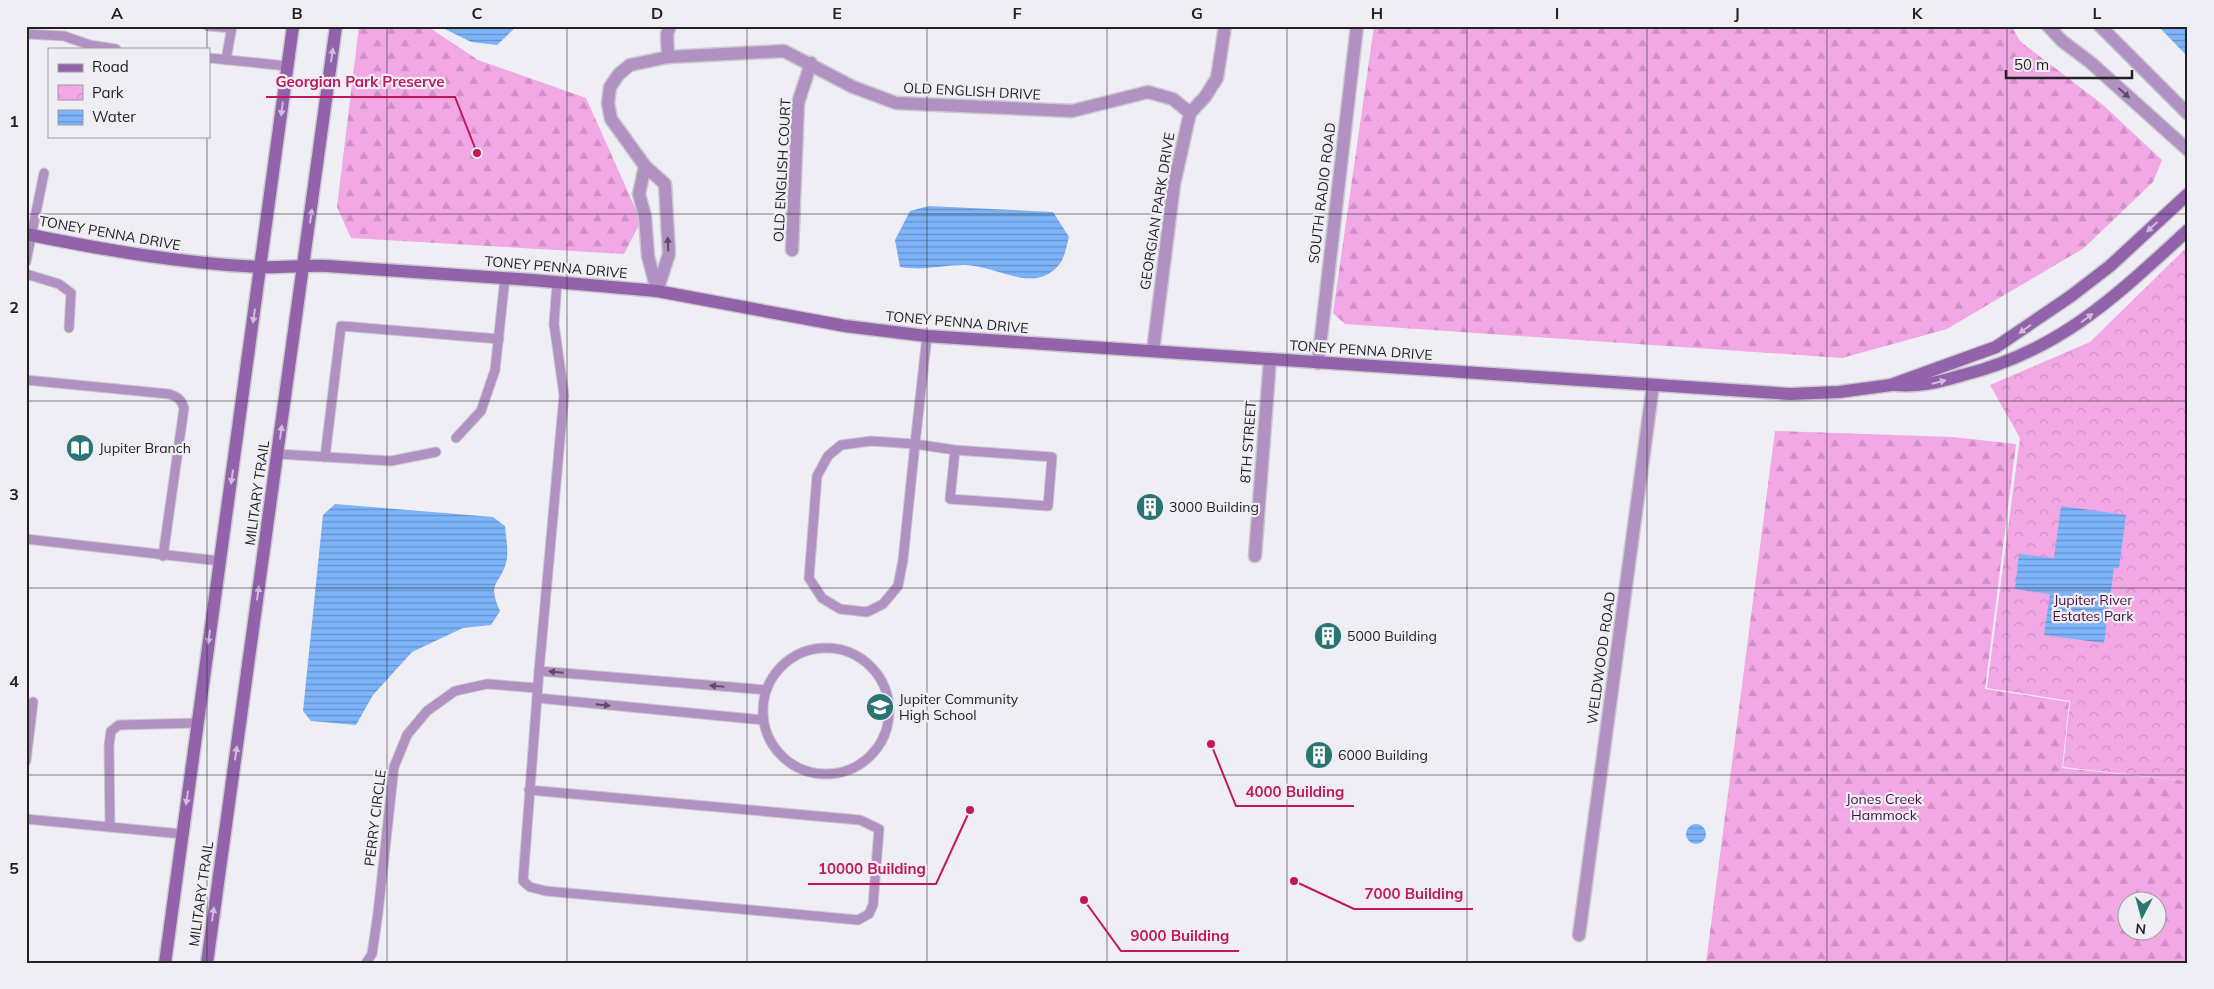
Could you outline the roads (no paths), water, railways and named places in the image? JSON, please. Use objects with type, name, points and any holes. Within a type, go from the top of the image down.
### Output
[{"type":"street","name":"MILITARY TRAIL","points":[[165,963],[261,267],[292,26]]},
{"type":"street","name":"MILITARY TRAIL","points":[[207,963],[336,26]]},
{"type":"street","points":[[657,291],[669,254],[665,184],[645,166],[611,119],[608,103],[610,87],[619,74],[630,65],[668,57],[666,34],[670,26]]},
{"type":"street","name":"GEORGIAN PARK DRIVE","points":[[1153,351],[1174,184],[1190,113],[1205,97],[1217,78],[1225,26]]},
{"type":"street","name":"SOUTH RADIO ROAD","points":[[1318,362],[1357,26]]},
{"type":"street","points":[[2048,26],[2062,42],[2090,62],[2188,150]]},
{"type":"street","points":[[2100,26],[2188,114]]},
{"type":"street","name":"OLD ENGLISH DRIVE","points":[[668,57],[784,51],[852,87],[896,103],[1072,111],[1148,92],[1173,99],[1190,113]]},
{"type":"street","name":"OLD ENGLISH COURT","points":[[792,250],[798,103],[811,64]]},
{"type":"street","points":[[645,166],[639,194],[645,216],[648,256],[657,291]]},
{"type":"street","name":"TONEY PENNA DRIVE","points":[[28,234],[169,260],[261,267],[304,264],[657,291],[845,326],[927,336],[1790,394],[1839,392],[1891,385],[1987,351],[2010,340],[2110,266],[2188,194]]},
{"type":"street","name":"TONEY PENNA DRIVE","points":[[1891,385],[1918,387],[1994,368],[2041,348],[2084,321],[2135,279],[2188,230]]},
{"type":"street","name":"8TH STREET","points":[[1254,556],[1270,359]]},
{"type":"street","name":"WELDWOOD ROAD","points":[[1579,935],[1653,385]]},
{"type":"lane","points":[[208,26],[231,27],[226,60]]},
{"type":"lane","points":[[26,34],[64,36],[108,48]]},
{"type":"lane","points":[[210,58],[287,66]]},
{"type":"lane","points":[[26,262],[28,234],[44,173]]},
{"type":"lane","points":[[26,274],[60,284],[71,293],[68,328]]},
{"type":"lane","points":[[456,438],[481,411],[495,370],[505,278]]},
{"type":"lane","points":[[529,790],[860,820],[879,829],[873,905],[869,914],[858,920],[546,891],[530,887],[523,881],[529,790],[537,698],[537,688],[564,395],[554,324],[557,282]]},
{"type":"lane","points":[[324,457],[341,326],[499,339]]},
{"type":"lane","points":[[927,336],[915,444],[903,560],[898,586],[883,604],[867,612],[840,609],[822,598],[809,578],[817,476],[828,456],[841,445],[871,440],[915,444],[956,450],[1052,457],[1048,506],[950,499],[956,450]]},
{"type":"lane","points":[[26,380],[169,394],[176,396],[182,401],[184,408],[163,556]]},
{"type":"lane","points":[[278,454],[391,461],[436,452]]},
{"type":"lane","points":[[26,539],[220,561]]},
{"type":"lane","points":[[815,648],[833,648],[862,658],[877,672],[884,685],[889,702],[889,724],[880,744],[864,762],[852,768],[822,774],[798,768],[786,759],[771,742],[763,720],[766,690],[772,677],[786,661],[800,653],[815,648]]},
{"type":"lane","points":[[539,671],[766,690]]},
{"type":"lane","name":"PERRY CIRCLE","points":[[366,963],[372,954],[378,913],[394,767],[407,735],[427,711],[455,691],[487,684],[537,688]]},
{"type":"lane","points":[[537,698],[763,720]]},
{"type":"lane","points":[[26,762],[33,702]]},
{"type":"lane","points":[[110,827],[109,745],[111,731],[119,725],[197,723]]},
{"type":"lane","points":[[26,819],[182,834]]},
{"type":"water","points":[[439,26],[517,26],[497,45],[471,42]]},
{"type":"water","points":[[2158,26],[2188,26],[2188,57]]},
{"type":"water","points":[[929,206],[1053,212],[1069,237],[1064,257],[1051,272],[1040,277],[1028,278],[1016,277],[977,266],[900,267],[895,240],[910,211]]},
{"type":"water","points":[[335,504],[493,517],[505,526],[507,540],[506,563],[494,589],[500,611],[491,625],[463,628],[412,652],[373,695],[356,725],[311,721],[303,711],[323,515]]},
{"type":"water","points":[[2061,506],[2126,515],[2119,568],[2114,568],[2104,643],[2044,635],[2050,594],[2015,589],[2019,554],[2054,558]]},
{"type":"water","points":[[1696,824],[1703,827],[1706,834],[1703,841],[1696,844],[1689,841],[1686,834],[1689,827]]},
{"type":"place","name":"Georgian Park Preserve","points":[[477,153]]},
{"type":"place","name":"Jupiter Branch","points":[[80,448]]},
{"type":"place","name":"3000 Building","points":[[1150,507]]},
{"type":"place","name":"5000 Building","points":[[1328,636]]},
{"type":"place","name":"Jupiter Community High School","points":[[880,707]]},
{"type":"place","name":"4000 Building","points":[[1211,744]]},
{"type":"place","name":"6000 Building","points":[[1319,755]]},
{"type":"place","name":"10000 Building","points":[[970,810]]},
{"type":"place","name":"7000 Building","points":[[1294,881]]},
{"type":"place","name":"9000 Building","points":[[1084,900]]},
{"type":"park label","name":"Jupiter River Estates Park","points":[[2093,608]]},
{"type":"park label","name":"Jones Creek Hammock","points":[[1884,808]]}]
